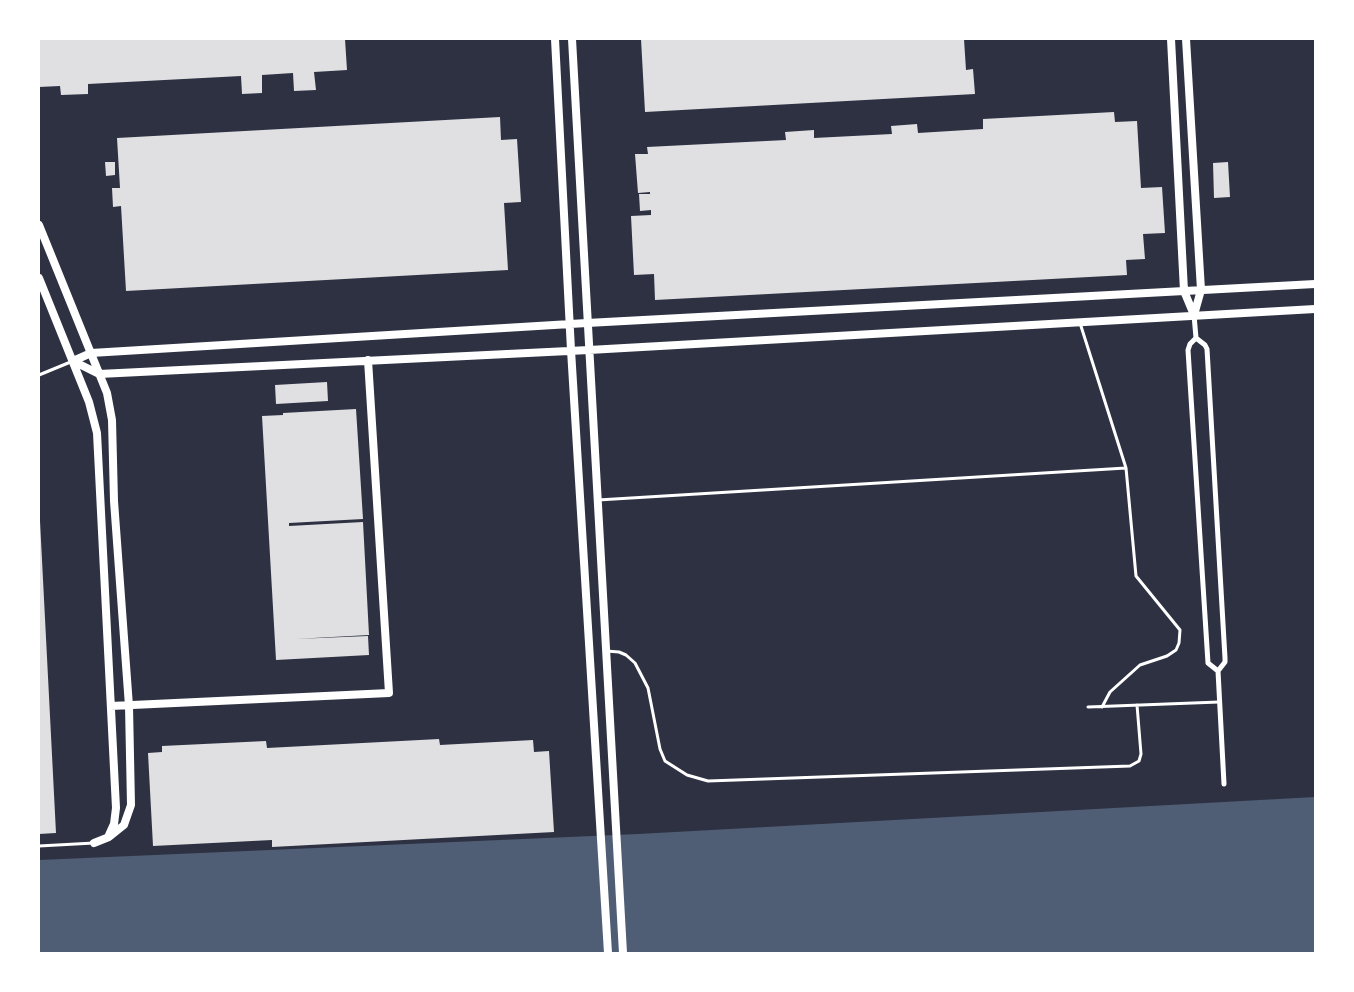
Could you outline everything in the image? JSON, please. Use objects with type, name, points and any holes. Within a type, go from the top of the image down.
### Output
[{"type":"street","points":[[555,39],[570,324],[608,953]]},
{"type":"street","points":[[572,39],[622,953]]},
{"type":"street","points":[[1171,39],[1184,291],[1194,316],[1196,338],[1207,349],[1225,658],[1225,662],[1218,671],[1224,784]]},
{"type":"street","points":[[1186,39],[1201,290],[1194,316]]},
{"type":"street","points":[[39,225],[107,393],[112,420],[114,501],[129,706],[131,805],[124,825],[108,837],[94,843]]},
{"type":"street","points":[[39,278],[89,402],[97,434],[116,808],[114,824],[108,837]]},
{"type":"street","points":[[73,361],[91,352],[1315,284]]},
{"type":"street","points":[[73,361],[99,374],[589,350],[1315,309]]},
{"type":"street","points":[[1196,338],[1190,344],[1188,350],[1208,663],[1218,671]]},
{"type":"street","points":[[111,706],[389,693],[368,360]]},
{"type":"lane","points":[[1080,322],[1126,468],[1136,576],[1180,630],[1179,643],[1176,650],[1167,656],[1140,665],[1110,692],[1102,707]]},
{"type":"lane","points":[[39,375],[73,361]]},
{"type":"lane","points":[[597,500],[1126,468]]},
{"type":"lane","points":[[605,651],[626,654],[635,663],[648,688],[660,749],[665,761],[686,774],[708,781],[1130,766],[1139,761],[1141,754],[1137,705]]},
{"type":"lane","points":[[1088,707],[1219,702]]},
{"type":"lane","points":[[39,846],[94,843]]},
{"type":"water","points":[[1315,797],[1315,953],[39,953],[39,860],[638,834]]},
{"type":"building","points":[[39,39],[345,39],[347,70],[314,72],[316,90],[294,91],[293,73],[262,75],[262,93],[242,94],[241,76],[88,84],[88,94],[61,95],[60,86],[39,87]]},
{"type":"building","points":[[641,39],[964,39],[966,70],[973,69],[975,94],[645,112]]},
{"type":"building","points":[[1114,112],[1115,122],[1137,121],[1141,188],[1162,187],[1165,233],[1143,234],[1145,259],[1126,260],[1127,275],[655,300],[654,274],[634,275],[631,216],[651,215],[651,210],[640,211],[639,194],[650,194],[650,192],[638,193],[635,154],[648,154],[647,147],[786,140],[785,132],[814,130],[814,138],[892,134],[891,126],[917,124],[918,133],[983,129],[983,119]]},
{"type":"building","points":[[500,117],[501,140],[517,139],[521,202],[504,203],[508,270],[126,291],[121,206],[113,207],[112,188],[120,188],[117,138]]},
{"type":"building","points":[[105,162],[115,162],[115,175],[106,176]]},
{"type":"building","points":[[1228,162],[1230,197],[1214,198],[1213,163]]},
{"type":"building","points":[[327,382],[328,401],[276,404],[275,385]]},
{"type":"building","points":[[356,409],[363,519],[289,523],[289,526],[363,522],[369,635],[295,639],[368,636],[369,655],[276,660],[262,416]]},
{"type":"building","points":[[39,521],[56,833],[39,834]]},
{"type":"building","points":[[439,739],[440,745],[533,740],[534,752],[549,751],[554,832],[272,847],[272,840],[153,846],[148,753],[162,752],[162,746],[266,741],[267,748]]}]
